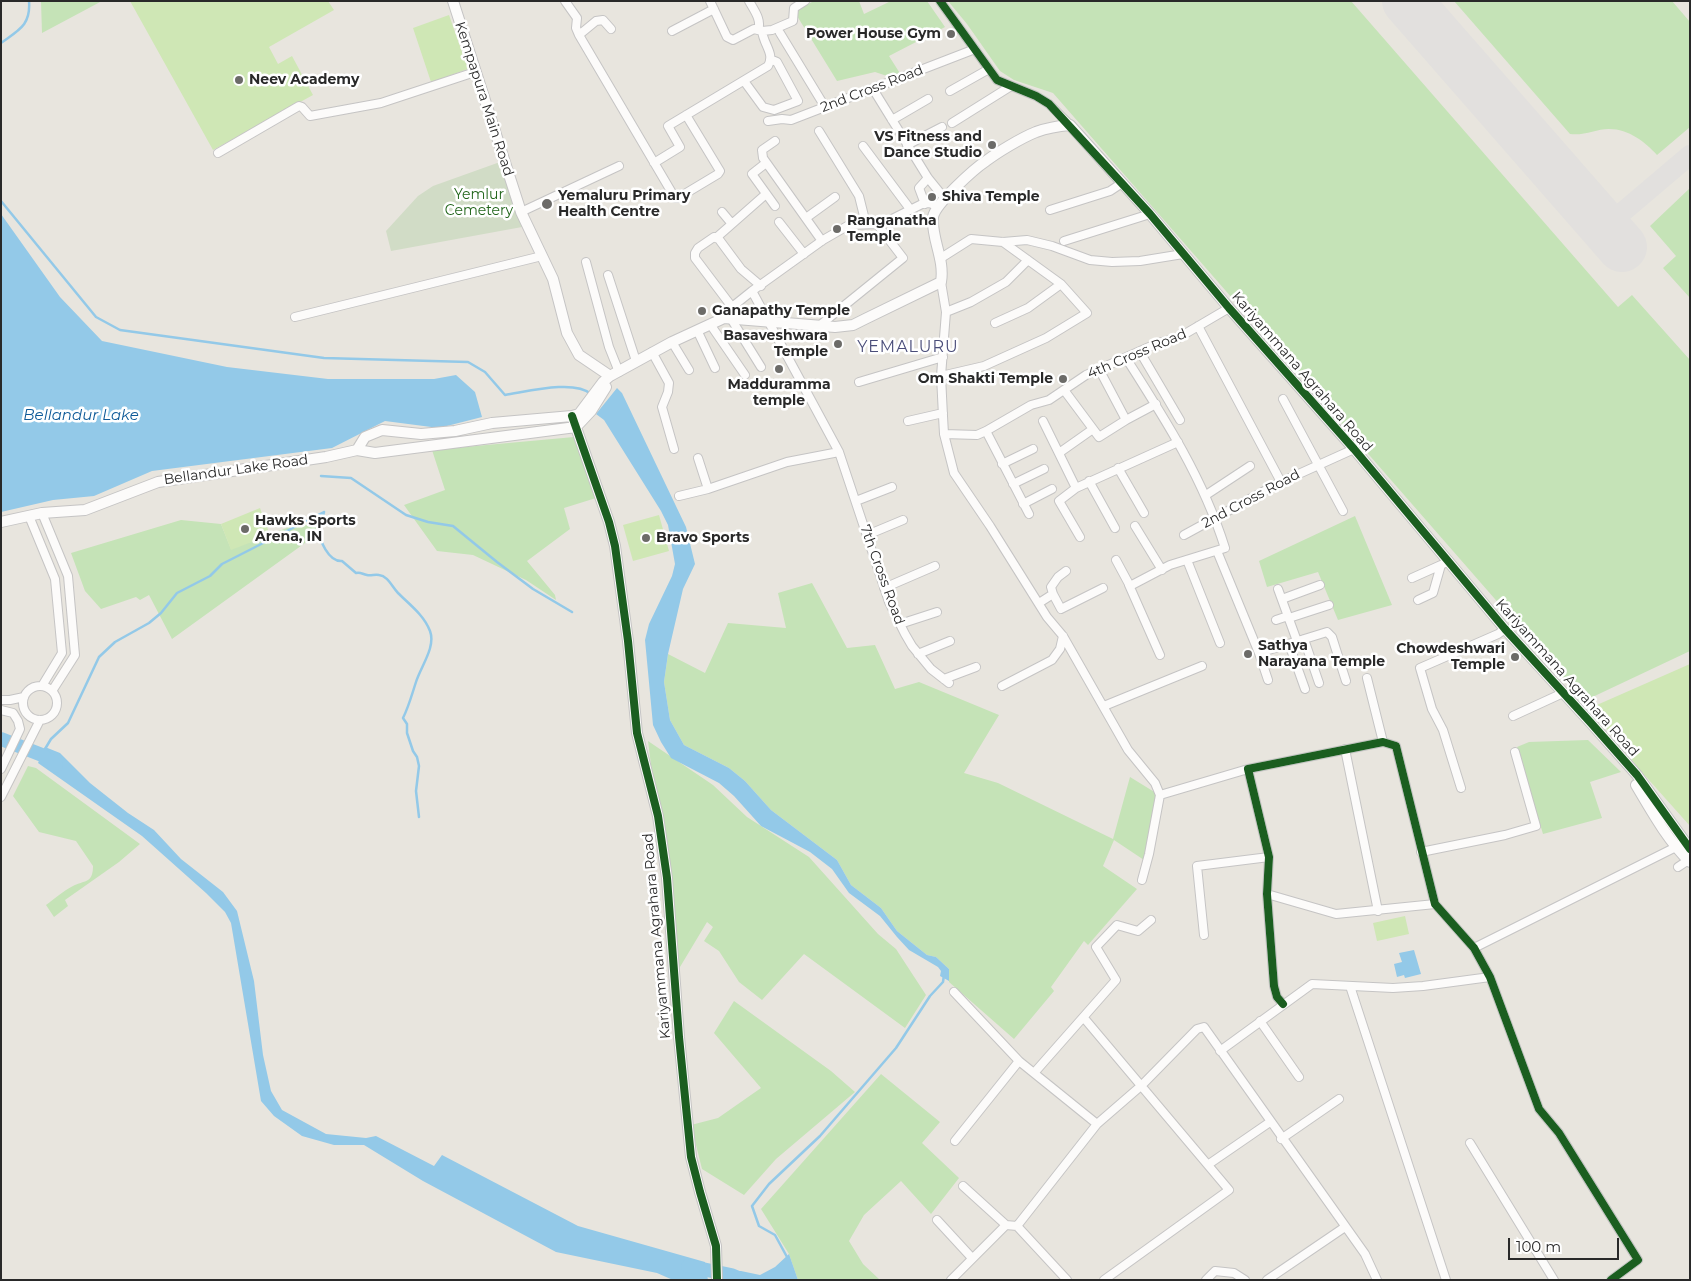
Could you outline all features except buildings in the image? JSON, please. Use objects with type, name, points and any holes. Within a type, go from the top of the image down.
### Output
[{"type":"street","name":"Kempapura Main Road","points":[[453,1],[521,212],[553,280],[567,333],[579,356],[610,379]]},
{"type":"street","points":[[565,1],[577,18],[576,28],[579,35],[675,198],[718,174],[720,169],[686,115]]},
{"type":"street","points":[[710,1],[727,36],[734,40],[754,29],[760,31],[772,30],[793,21],[794,4],[805,1]]},
{"type":"street","points":[[744,81],[763,107],[774,110],[798,101],[777,62],[772,60],[763,41],[758,19],[749,1]]},
{"type":"street","name":"Kariyammana Agrahara Road","points":[[940,1],[997,80],[1036,96],[1049,104],[1150,214],[1229,308],[1354,449],[1445,563],[1592,723],[1636,776],[1684,846]]},
{"type":"street","points":[[672,31],[714,9]]},
{"type":"street","points":[[579,35],[596,21],[603,20],[611,29]]},
{"type":"street","points":[[780,33],[825,107]]},
{"type":"street","name":"2nd Cross Road","points":[[768,121],[791,120],[975,49]]},
{"type":"street","points":[[654,163],[680,147],[668,126],[768,66],[772,60]]},
{"type":"street","points":[[950,91],[989,70]]},
{"type":"street","points":[[218,153],[299,106],[310,116],[318,116],[381,103],[475,72]]},
{"type":"street","points":[[952,123],[1011,86]]},
{"type":"street","points":[[873,89],[941,202]]},
{"type":"street","points":[[892,120],[928,99]]},
{"type":"street","points":[[1070,125],[1052,126],[1034,133],[985,162],[941,202],[933,217],[943,271],[941,282],[946,312],[941,376],[944,434],[954,473],[1040,603],[1047,617],[1063,636],[1128,750],[1155,783],[1160,795],[1142,880]]},
{"type":"street","points":[[907,145],[942,127]]},
{"type":"street","points":[[819,131],[859,196],[866,224]]},
{"type":"street","points":[[775,140],[762,150],[761,154],[822,241]]},
{"type":"street","points":[[863,146],[910,209]]},
{"type":"street","points":[[766,163],[752,174],[775,206]]},
{"type":"street","points":[[521,212],[619,166]]},
{"type":"street","points":[[925,204],[919,193],[919,188],[928,178]]},
{"type":"street","points":[[1050,210],[1110,191],[1122,183]]},
{"type":"street","points":[[761,367],[695,258],[695,253],[698,248],[716,238],[766,194]]},
{"type":"street","points":[[806,218],[835,197]]},
{"type":"street","points":[[576,427],[578,417],[610,379],[652,352],[729,314],[752,291],[822,241],[849,225],[876,224],[890,220],[910,209],[925,204],[941,202]]},
{"type":"street","points":[[722,212],[732,224]]},
{"type":"street","points":[[1064,241],[1150,214]]},
{"type":"street","points":[[779,222],[804,254]]},
{"type":"street","points":[[819,326],[903,258],[876,224]]},
{"type":"street","points":[[716,238],[741,268],[761,286]]},
{"type":"street","points":[[941,258],[971,239],[1003,242],[1027,240],[1052,246],[1090,260],[1112,262],[1183,254]]},
{"type":"street","points":[[941,376],[984,366],[1046,338],[1087,314],[1061,284],[1003,242]]},
{"type":"street","points":[[295,317],[542,256]]},
{"type":"street","points":[[946,312],[1006,282],[1028,260]]},
{"type":"street","points":[[586,262],[609,347],[610,379]]},
{"type":"street","points":[[608,275],[636,361]]},
{"type":"street","points":[[729,314],[768,322],[835,327],[853,325],[941,282]]},
{"type":"street","points":[[995,323],[1028,308],[1061,284]]},
{"type":"street","name":"7th Cross Road","points":[[752,291],[764,310],[768,322],[839,452],[884,588],[908,640],[931,669],[947,681],[976,667]]},
{"type":"street","points":[[1198,326],[1229,308]]},
{"type":"street","points":[[710,324],[745,375]]},
{"type":"street","name":"4th Cross Road","points":[[944,434],[977,435],[1031,405],[1048,400],[1086,375],[1158,343],[1178,338],[1198,326],[1281,482]]},
{"type":"street","points":[[697,330],[715,368]]},
{"type":"street","points":[[672,342],[689,370]]},
{"type":"street","points":[[652,352],[669,383],[668,392],[662,407],[674,449]]},
{"type":"street","points":[[1140,352],[1180,420]]},
{"type":"street","points":[[859,382],[942,357]]},
{"type":"street","points":[[1126,358],[1156,404],[1206,495],[1216,517],[1225,548],[1187,560],[1129,585]]},
{"type":"street","points":[[1099,369],[1126,420]]},
{"type":"street","points":[[1064,390],[1099,437],[1156,404]]},
{"type":"street","points":[[1283,399],[1343,511]]},
{"type":"street","points":[[908,421],[943,413]]},
{"type":"street","points":[[357,450],[365,437],[382,430],[421,434],[455,431],[492,423],[578,417]]},
{"type":"street","points":[[1043,421],[1076,488]]},
{"type":"street","name":"Kariyammana Agrahara Road","points":[[576,427],[609,522],[615,546],[628,641],[637,733],[658,816],[667,878],[691,1157],[716,1246],[717,1280]]},
{"type":"street","name":"Bellandur Lake Road","points":[[1,522],[42,513],[85,510],[158,482],[326,457],[357,450],[375,454],[576,427]]},
{"type":"street","points":[[1059,453],[1093,429]]},
{"type":"street","points":[[986,431],[1028,514]]},
{"type":"street","points":[[1080,537],[1059,500],[1089,481],[1178,442]]},
{"type":"street","points":[[1002,464],[1033,449]]},
{"type":"street","name":"2nd Cross Road","points":[[1184,535],[1281,482],[1354,449]]},
{"type":"street","points":[[679,496],[708,489],[787,462],[839,452]]},
{"type":"street","points":[[698,458],[708,489]]},
{"type":"street","name":"2nd Cross Road","points":[[1206,495],[1250,466]]},
{"type":"street","points":[[1118,468],[1144,512]]},
{"type":"street","points":[[1013,484],[1044,469]]},
{"type":"street","points":[[1089,481],[1115,528]]},
{"type":"street","points":[[856,501],[892,486]]},
{"type":"street","points":[[1023,504],[1052,489]]},
{"type":"street","points":[[42,513],[68,576],[75,655],[52,691]]},
{"type":"street","points":[[29,516],[55,579],[62,653],[42,686],[30,690],[24,697],[23,705],[27,714],[34,719],[40,720],[51,716],[56,708],[57,700],[52,691],[42,686]]},
{"type":"street","points":[[867,534],[903,520]]},
{"type":"street","points":[[1135,526],[1162,570]]},
{"type":"street","points":[[1217,551],[1259,653],[1268,680]]},
{"type":"street","points":[[1116,560],[1160,655]]},
{"type":"street","points":[[1187,560],[1220,643]]},
{"type":"street","points":[[1412,578],[1445,563]]},
{"type":"street","points":[[1418,600],[1433,593],[1445,563]]},
{"type":"street","points":[[884,588],[935,566]]},
{"type":"street","points":[[1066,570],[1051,587],[1061,609],[1103,588]]},
{"type":"street","points":[[1282,599],[1320,585]]},
{"type":"street","points":[[1278,590],[1297,642],[1319,683]]},
{"type":"street","points":[[1040,603],[1053,594]]},
{"type":"street","points":[[1276,620],[1329,604]]},
{"type":"street","points":[[900,624],[937,612]]},
{"type":"street","points":[[1461,788],[1443,730],[1432,709],[1420,668],[1498,634],[1505,629]]},
{"type":"street","points":[[1259,653],[1328,632],[1331,635],[1346,681]]},
{"type":"street","points":[[1002,686],[1052,660],[1060,649],[1063,636]]},
{"type":"street","points":[[918,654],[950,642]]},
{"type":"street","points":[[1297,642],[1305,689]]},
{"type":"street","points":[[1104,706],[1202,666]]},
{"type":"street","points":[[1367,678],[1383,742]]},
{"type":"street","points":[[1512,716],[1563,693]]},
{"type":"street","points":[[1,700],[24,697]]},
{"type":"street","points":[[1,710],[13,713],[18,720],[20,729],[1,768]]},
{"type":"street","points":[[1,797],[40,720]]},
{"type":"street","points":[[1160,795],[1248,769],[1383,742],[1396,746],[1435,904],[1474,948],[1490,977],[1539,1109],[1559,1133],[1638,1260],[1611,1280]]},
{"type":"street","points":[[1345,749],[1378,911]]},
{"type":"street","points":[[1422,852],[1505,835],[1536,826],[1515,752]]},
{"type":"street","points":[[1623,760],[1653,814],[1684,846],[1689,861],[1678,867]]},
{"type":"street","points":[[1248,769],[1269,857],[1267,894],[1274,986],[1283,1004]]},
{"type":"street","points":[[1474,948],[1684,846]]},
{"type":"street","points":[[1204,935],[1197,866],[1269,857]]},
{"type":"street","points":[[1267,894],[1336,914],[1435,904]]},
{"type":"street","points":[[1034,1073],[1116,980],[1096,947],[1116,925],[1138,931],[1151,920]]},
{"type":"street","points":[[1220,1051],[1312,984],[1393,988],[1490,977]]},
{"type":"street","points":[[1350,986],[1446,1280]]},
{"type":"street","points":[[954,992],[1019,1062],[1097,1124]]},
{"type":"street","points":[[1084,1018],[1229,1190],[1104,1280]]},
{"type":"street","points":[[1260,1021],[1299,1078]]},
{"type":"street","points":[[1017,1226],[1097,1124],[1142,1085],[1200,1028],[1204,1028],[1364,1254],[1377,1280]]},
{"type":"street","points":[[955,1141],[1019,1062]]},
{"type":"street","points":[[1281,1139],[1339,1099]]},
{"type":"street","points":[[1209,1164],[1270,1122]]},
{"type":"street","points":[[1470,1143],[1554,1280]]},
{"type":"street","points":[[963,1186],[1006,1225],[1017,1226],[1067,1280]]},
{"type":"street","points":[[937,1220],[972,1258]]},
{"type":"street","points":[[951,1280],[1006,1225]]},
{"type":"street","points":[[1267,1280],[1345,1227]]},
{"type":"street","points":[[1206,1280],[1215,1271],[1234,1273],[1245,1280]]},
{"type":"green space","points":[[41,1],[102,1],[42,33]]},
{"type":"green space","name":"Neev Academy","points":[[130,1],[328,1],[334,10],[269,47],[278,64],[292,56],[313,95],[213,150]]},
{"type":"green space","points":[[814,1],[859,1],[864,14],[891,1],[927,1],[945,27],[889,56],[901,75],[893,78],[875,72],[837,81],[794,11]]},
{"type":"green space","points":[[948,1],[1351,1],[1618,307],[1632,295],[1690,360],[1690,651],[1584,701],[1053,93],[1014,80],[1000,71],[967,24]]},
{"type":"green space","points":[[1454,1],[1672,1],[1690,22],[1690,127],[1657,155],[1642,141],[1623,131],[1609,129],[1570,134]]},
{"type":"green space","points":[[449,15],[468,69],[431,82],[413,28]]},
{"type":"green space","name":"Yemlur Cemetery","points":[[500,162],[522,227],[391,251],[386,231],[418,196],[433,186]]},
{"type":"green space","points":[[1690,188],[1690,298],[1663,268],[1676,256],[1650,226]]},
{"type":"green space","points":[[574,437],[596,498],[564,508],[570,529],[527,561],[555,595],[556,600],[526,580],[473,555],[437,551],[404,505],[445,490],[432,450]]},
{"type":"green space","name":"Hawks Sports Arena, IN","points":[[260,508],[270,535],[231,550],[221,524]]},
{"type":"green space","name":"Bravo Sports","points":[[659,515],[669,551],[633,561],[623,525]]},
{"type":"green space","points":[[1355,516],[1392,605],[1338,620],[1318,572],[1267,587],[1259,561]]},
{"type":"green space","points":[[316,517],[323,530],[172,639],[149,595],[140,600],[136,597],[101,609],[85,591],[71,553],[181,520],[221,524],[231,549]]},
{"type":"green space","points":[[812,583],[847,648],[875,645],[895,689],[919,682],[999,715],[964,773],[998,783],[1113,839],[1130,777],[1156,793],[1144,860],[1114,840],[1103,866],[1137,889],[1088,945],[1084,941],[1051,987],[1054,991],[1014,1039],[949,982],[949,969],[936,957],[927,955],[897,931],[881,908],[851,885],[837,860],[771,810],[745,781],[729,768],[684,745],[670,720],[664,682],[668,654],[705,673],[728,623],[786,628],[778,593]]},
{"type":"green space","points":[[1690,664],[1690,826],[1640,770],[1590,708]]},
{"type":"green space","points":[[1588,740],[1621,772],[1590,782],[1602,818],[1543,834],[1517,747],[1529,742]]},
{"type":"green space","points":[[648,741],[713,785],[747,817],[809,857],[878,934],[896,949],[926,995],[905,1028],[804,954],[762,1000],[739,982],[719,951],[704,941],[713,927],[707,922],[677,972]]},
{"type":"green space","points":[[28,766],[36,768],[140,844],[119,862],[65,900],[68,906],[54,917],[46,905],[69,888],[90,879],[93,866],[76,841],[39,832],[13,796]]},
{"type":"green space","points":[[1405,916],[1409,934],[1377,941],[1373,923]]},
{"type":"green space","points":[[734,1001],[831,1071],[855,1092],[776,1159],[744,1195],[702,1169],[691,1125],[718,1118],[761,1088],[714,1033]]},
{"type":"green space","points":[[881,1074],[940,1122],[922,1143],[959,1178],[931,1214],[901,1181],[864,1215],[849,1241],[863,1264],[880,1280],[798,1280],[789,1254],[761,1209]]},
{"type":"water","name":"Bellandur Lake","points":[[1,214],[60,297],[102,341],[227,367],[328,379],[434,379],[456,375],[475,392],[482,417],[439,428],[385,421],[332,448],[152,471],[94,496],[53,500],[1,512]]},
{"type":"water","points":[[617,388],[622,393],[686,527],[695,564],[683,589],[668,654],[664,682],[670,720],[684,745],[729,768],[745,781],[771,810],[837,860],[851,885],[881,908],[897,931],[927,955],[936,957],[949,969],[949,981],[940,976],[941,971],[938,967],[909,950],[880,916],[849,893],[832,869],[810,852],[761,826],[734,796],[719,783],[671,758],[661,742],[653,725],[645,640],[649,624],[672,576],[675,564],[668,525],[661,511],[604,420],[596,414]]},
{"type":"water","points":[[45,747],[60,753],[90,783],[128,813],[154,830],[181,859],[223,892],[237,911],[254,981],[263,1055],[271,1091],[282,1110],[326,1134],[366,1138],[376,1136],[434,1166],[442,1155],[578,1226],[705,1262],[708,1280],[673,1280],[657,1273],[556,1252],[423,1181],[364,1145],[334,1145],[302,1136],[274,1116],[261,1101],[231,923],[225,912],[142,836],[38,763]]},
{"type":"water","points":[[1414,950],[1421,974],[1405,978],[1404,975],[1397,977],[1394,964],[1402,962],[1399,953]]},
{"type":"water","points":[[789,1254],[798,1280],[725,1280],[726,1271],[741,1271],[760,1275],[775,1267]]},
{"type":"waterway","points":[[1,43],[26,21],[29,1]]},
{"type":"waterway","points":[[1,201],[96,317],[120,330],[324,358],[468,362],[485,372],[505,395],[562,387],[573,387],[591,394]]},
{"type":"waterway","points":[[321,476],[351,478],[406,515],[428,522],[453,526],[533,589],[572,612]]},
{"type":"waterway","points":[[324,512],[320,524],[320,533],[325,549],[329,554],[333,558],[342,561],[356,573],[385,577],[420,615],[430,631],[430,650],[418,676],[403,718],[407,724],[407,733],[419,766],[416,791],[419,817]]},
{"type":"waterway","points":[[45,749],[51,739],[68,723],[99,657],[115,642],[149,623],[161,613],[177,593],[210,576],[222,564],[324,512]]},
{"type":"waterway","points":[[1,739],[42,755],[56,766]]},
{"type":"waterway","points":[[787,1257],[775,1235],[759,1226],[752,1206],[769,1184],[820,1136],[896,1048],[930,996],[943,982],[944,975]]},
{"type":"waterway","points":[[688,1266],[731,1275],[743,1280]]},
{"type":"taxiway","points":[[1605,227],[1690,155]]},
{"type":"runway","points":[[1407,1],[1622,247]]},
{"type":"cycle path","points":[[940,1],[997,80],[1036,96],[1049,104],[1150,214],[1229,308],[1354,449],[1505,629],[1637,775],[1690,849]]},
{"type":"cycle path","points":[[572,416],[609,522],[615,546],[628,641],[637,733],[658,816],[667,878],[679,1037],[691,1157],[716,1246],[717,1280]]},
{"type":"cycle path","points":[[1283,1004],[1277,997],[1274,986],[1267,894],[1269,857],[1248,769],[1383,742],[1396,746],[1435,904],[1474,948],[1490,977],[1539,1109],[1559,1133],[1638,1260],[1611,1280]]},
{"type":"place","name":"Power House Gym","points":[[951,34]]},
{"type":"place","name":"Neev Academy","points":[[239,80]]},
{"type":"place","name":"VS Fitness and Dance Studio","points":[[992,145]]},
{"type":"place","name":"Shiva Temple","points":[[932,197]]},
{"type":"place","name":"Yemaluru Primary Health Centre","points":[[547,204]]},
{"type":"place","name":"Ranganatha Temple","points":[[837,229]]},
{"type":"place","name":"Ganapathy Temple","points":[[702,311]]},
{"type":"place","name":"Basaveshwara Temple","points":[[838,344]]},
{"type":"place","name":"Madduramma temple","points":[[779,369]]},
{"type":"place","name":"Om Shakti Temple","points":[[1063,379]]},
{"type":"place","name":"Hawks Sports Arena, IN","points":[[245,529]]},
{"type":"place","name":"Bravo Sports","points":[[646,538]]},
{"type":"place","name":"Sathya Narayana Temple","points":[[1248,654]]},
{"type":"place","name":"Chowdeshwari Temple","points":[[1515,657]]},
{"type":"district","name":"YEMALURU","points":[[908,347]]}]
